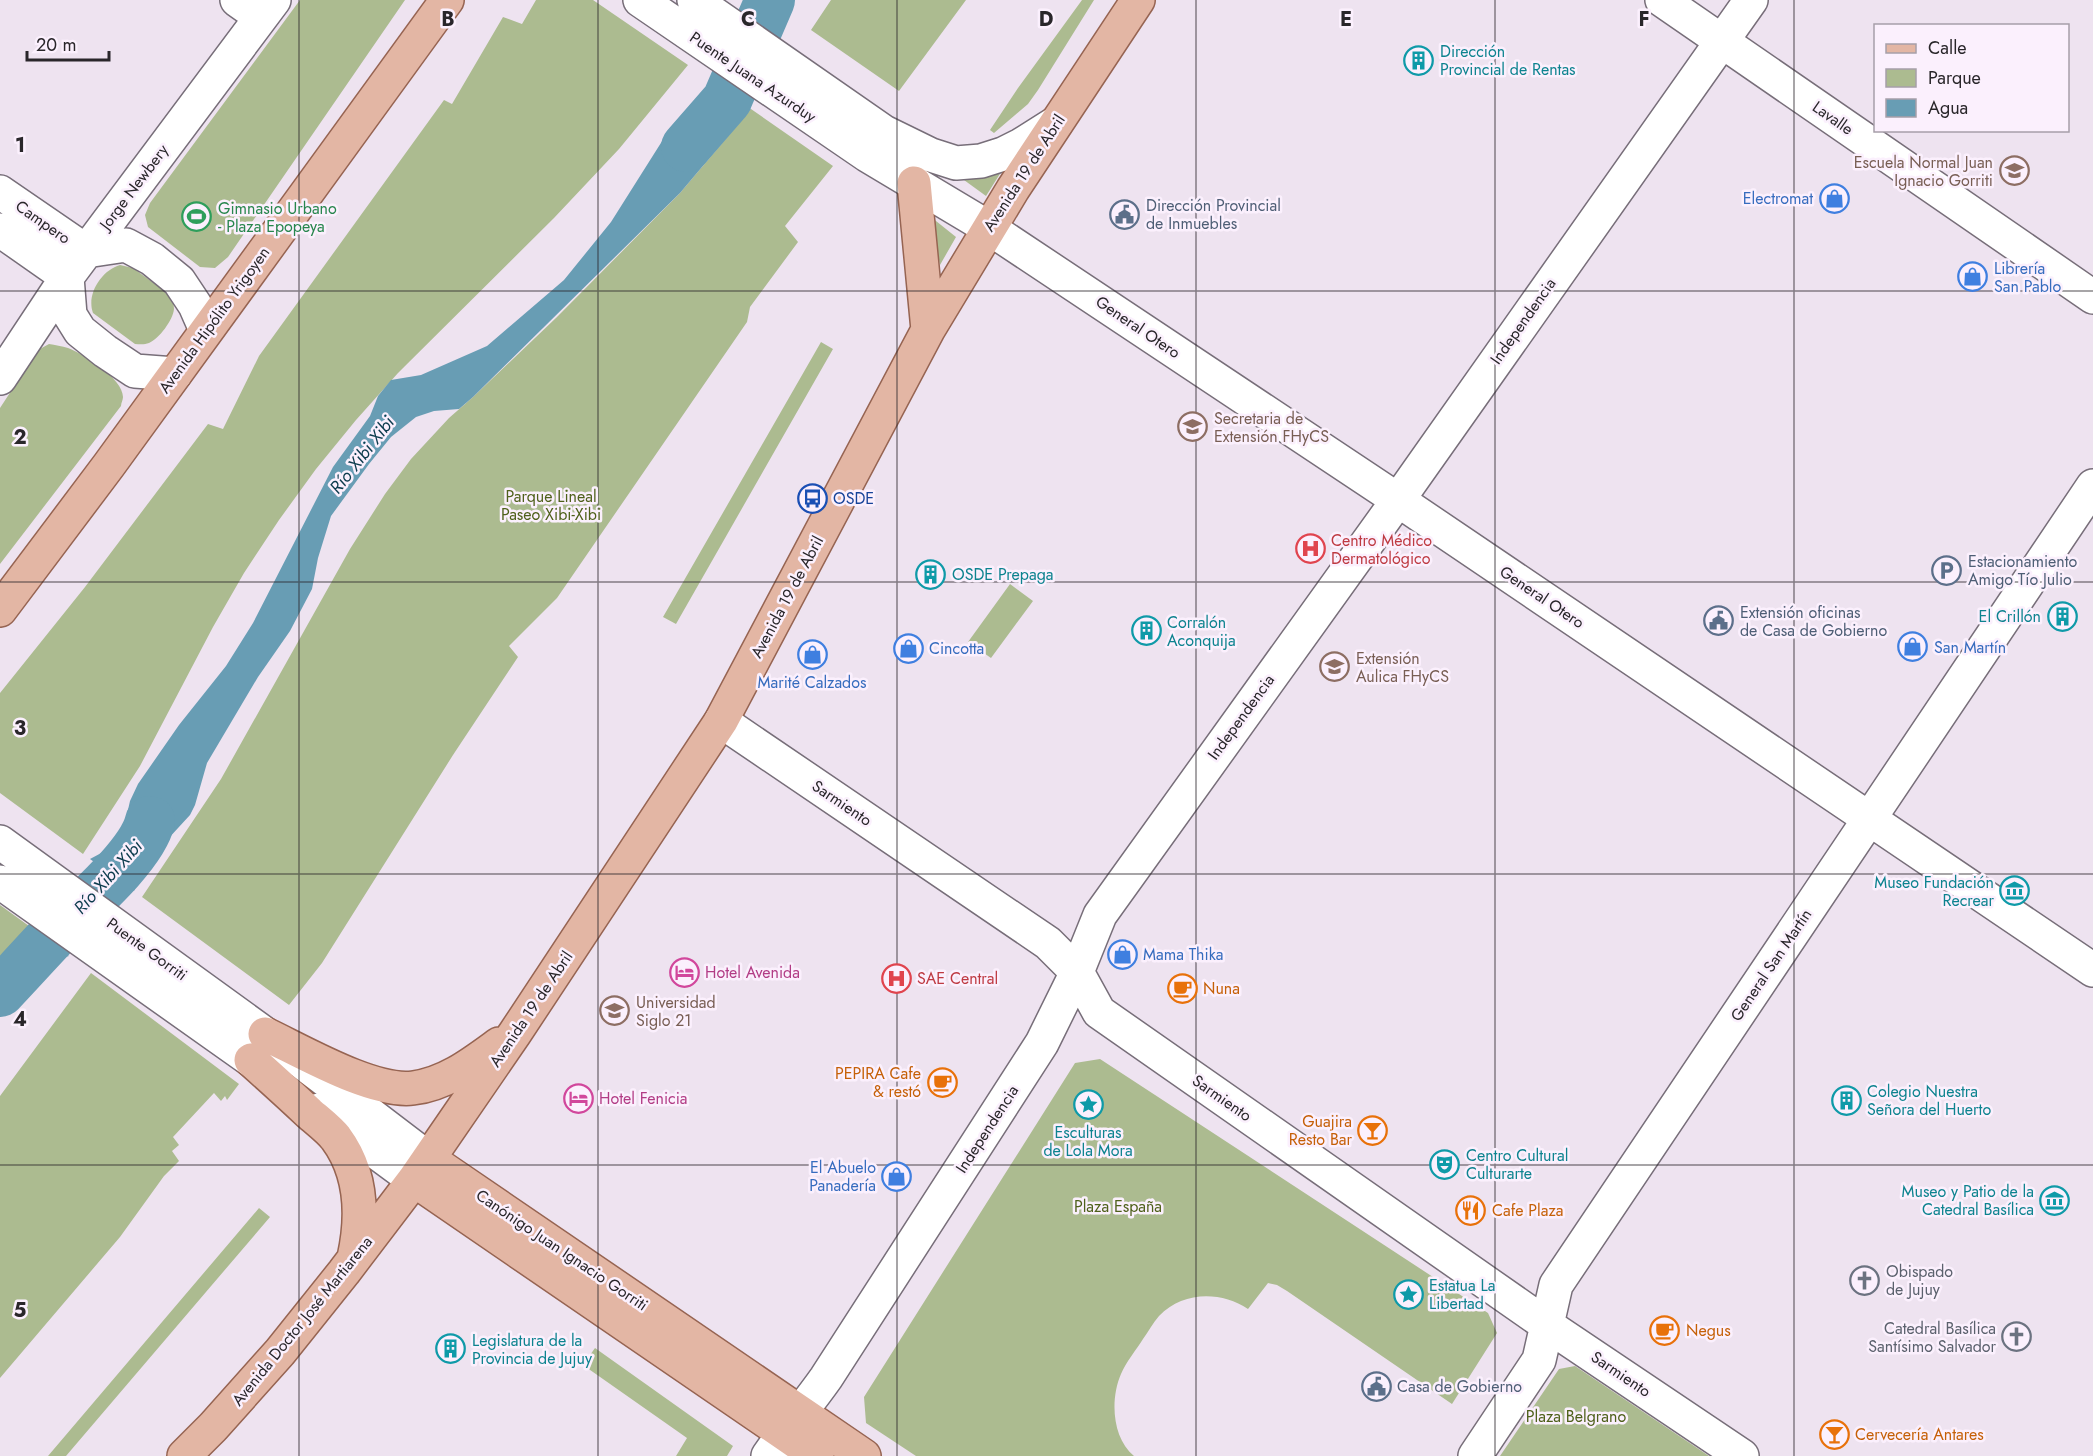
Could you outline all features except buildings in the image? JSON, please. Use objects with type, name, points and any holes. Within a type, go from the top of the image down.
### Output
[{"type":"main road","name":"Avenida Hipólito Yrigoyen","points":[[0,610],[447,0]]},
{"type":"main road","name":"Avenida 19 de Abril","points":[[422,1170],[721,721],[928,330],[989,228],[1138,0]]},
{"type":"main road","points":[[914,183],[928,330]]},
{"type":"main road","points":[[258,1047],[388,1086],[411,1088],[436,1082],[466,1068],[515,1033]]},
{"type":"main road","points":[[258,1047],[336,1138],[355,1173],[359,1201],[359,1236],[353,1260]]},
{"type":"main road","name":"Canónigo Juan Ignacio Gorriti","points":[[422,1170],[817,1456]]},
{"type":"main road","name":"Avenida Doctor José Martiarena","points":[[184,1456],[213,1427],[279,1352],[422,1170]]},
{"type":"main road","name":"Canónigo Juan Ignacio Gorriti","points":[[784,1434],[864,1456]]},
{"type":"street","name":"Puente Juana Azurduy","points":[[640,0],[876,143]]},
{"type":"street","name":"Puente Juana Azurduy","points":[[694,0],[876,143]]},
{"type":"street","name":"Lavalle","points":[[1662,0],[2093,297]]},
{"type":"street","name":"Independencia","points":[[784,1434],[826,1378],[1042,1043],[1077,972],[1100,915],[1398,500],[1751,0]]},
{"type":"street","name":"Jorge Newbery","points":[[0,378],[67,277],[257,6]]},
{"type":"street","points":[[876,143],[956,163],[981,161],[994,158],[1021,145],[1056,123]]},
{"type":"street","name":"General Otero","points":[[876,143],[914,183],[989,228],[1398,500],[2093,970]]},
{"type":"street","name":"Campero","points":[[0,192],[86,251]]},
{"type":"street","name":"Campero","points":[[0,230],[67,277]]},
{"type":"street","points":[[86,251],[126,245],[152,259],[179,281],[195,305],[206,330]]},
{"type":"street","points":[[67,277],[70,315],[80,331],[135,371],[175,374]]},
{"type":"street","name":"General San Martín","points":[[1475,1456],[1539,1360],[1556,1285],[2093,486]]},
{"type":"street","name":"Sarmiento","points":[[721,721],[1048,943],[1077,972],[1099,1012],[1742,1456]]},
{"type":"street","name":"Puente Gorriti","points":[[0,842],[258,1047]]},
{"type":"street","name":"Puente Gorriti","points":[[0,882],[258,1047]]},
{"type":"street","name":"Canónigo Juan Ignacio Gorriti","points":[[258,1047],[422,1170]]},
{"type":"green space","points":[[300,0],[405,0],[228,257],[215,268],[200,267],[148,227],[145,215],[150,203]]},
{"type":"green space","points":[[536,0],[593,0],[688,65],[619,149],[554,218],[398,373],[316,469],[244,573],[140,766],[83,854],[0,793],[0,693],[85,587],[208,424],[223,429],[259,356],[444,100],[452,104],[503,17],[522,24]]},
{"type":"green space","points":[[831,0],[966,0],[899,91],[811,30]]},
{"type":"green space","points":[[1082,0],[1094,0],[1038,90],[1028,104],[994,133],[990,130]]},
{"type":"green space","name":"Parque Lineal Paseo Xibi-Xibi","points":[[751,109],[833,166],[785,226],[798,242],[750,307],[747,322],[557,598],[509,646],[518,657],[453,755],[322,963],[289,1005],[142,897],[221,779],[350,549],[385,494],[411,459],[449,418],[557,317],[680,193]]},
{"type":"green space","points":[[1003,169],[986,196],[964,180]]},
{"type":"green space","points":[[931,217],[956,237],[940,265]]},
{"type":"green space","points":[[120,265],[133,268],[170,295],[174,305],[168,324],[149,343],[135,344],[93,313],[92,298],[97,284],[107,272]]},
{"type":"green space","points":[[821,342],[833,349],[676,624],[663,617]]},
{"type":"green space","points":[[49,344],[68,348],[101,368],[117,382],[123,399],[121,406],[0,564],[0,408],[38,350]]},
{"type":"green space","points":[[1010,584],[1033,601],[991,658],[968,642]]},
{"type":"green space","points":[[0,905],[29,926],[0,963]]},
{"type":"green space","points":[[91,973],[239,1084],[227,1100],[225,1096],[221,1101],[214,1093],[173,1137],[179,1145],[172,1151],[179,1161],[164,1176],[120,1237],[0,1378],[0,1096]]},
{"type":"green space","name":"Plaza España","points":[[1100,1059],[1488,1313],[1497,1333],[1452,1404],[1287,1291],[1268,1283],[1248,1309],[1226,1299],[1202,1296],[1179,1302],[1159,1316],[1123,1370],[1115,1395],[1117,1429],[1121,1439],[1134,1456],[916,1456],[866,1423],[864,1397],[1075,1063]]},
{"type":"green space","points":[[259,1208],[270,1217],[66,1456],[48,1456]]},
{"type":"green space","points":[[595,1348],[733,1446],[727,1456],[676,1456],[687,1438],[583,1365]]},
{"type":"green space","name":"Plaza Belgrano","points":[[1575,1366],[1709,1456],[1500,1456],[1559,1369]]},
{"type":"water","points":[[716,85],[751,109],[680,193],[459,409],[434,411],[416,417],[391,437],[331,516],[318,558],[312,589],[290,631],[258,677],[207,763],[190,815],[167,840],[155,849],[147,860],[134,891],[90,859],[105,851],[123,832],[130,801],[138,784],[179,725],[226,666],[253,623],[333,467],[370,416],[378,396],[391,380],[421,375],[487,346],[564,280],[611,222],[671,127],[686,110]]},
{"type":"water","points":[[40,935],[69,956],[48,961],[17,985],[0,1009],[0,969],[23,941]]},
{"type":"waterway","name":"Río Xibi Xibi","points":[[686,147],[727,100],[770,0]]},
{"type":"waterway","name":"Río Xibi Xibi","points":[[0,992],[54,934],[109,881],[135,850],[145,835],[150,821]]},
{"type":"place","name":"Dirección Provincial de Rentas","points":[[1419,60]]},
{"type":"place","name":"Escuela Normal Juan Ignacio Gorriti","points":[[2014,171]]},
{"type":"place","name":"Electromat","points":[[1834,198]]},
{"type":"place","name":"Dirección Provincial de Inmuebles","points":[[1125,214]]},
{"type":"place","name":"Gimnasio Urbano - Plaza Epopeya","points":[[197,217]]},
{"type":"place","name":"Librería San Pablo","points":[[1973,277]]},
{"type":"place","name":"Secretaria de Extensión FHyCS","points":[[1193,427]]},
{"type":"place","name":"OSDE","points":[[812,498]]},
{"type":"place","name":"Centro Médico Dermatológico","points":[[1310,549]]},
{"type":"place","name":"Estacionamiento Amigo Tío Julio","points":[[1947,570]]},
{"type":"place","name":"OSDE Prepaga","points":[[931,574]]},
{"type":"place","name":"El Crillón","points":[[2062,616]]},
{"type":"place","name":"Extensión oficinas de Casa de Gobierno","points":[[1719,621]]},
{"type":"place","name":"Corralón Aconquija","points":[[1146,631]]},
{"type":"place","name":"San Martín","points":[[1913,647]]},
{"type":"place","name":"Cincotta","points":[[908,648]]},
{"type":"place","name":"Marité Calzados","points":[[812,654]]},
{"type":"place","name":"Extensión Aulica FHyCS","points":[[1335,667]]},
{"type":"place","name":"Museo Fundación Recrear","points":[[2015,891]]},
{"type":"place","name":"Mama Thika","points":[[1122,954]]},
{"type":"place","name":"Hotel Avenida","points":[[684,972]]},
{"type":"place","name":"SAE Central","points":[[896,978]]},
{"type":"place","name":"Nuna","points":[[1182,988]]},
{"type":"place","name":"Universidad Siglo 21","points":[[615,1011]]},
{"type":"place","name":"PEPIRA Cafe & restó","points":[[942,1082]]},
{"type":"place","name":"Hotel Fenicia","points":[[578,1098]]},
{"type":"place","name":"Colegio Nuestra Señora del Huerto","points":[[1846,1100]]},
{"type":"place","name":"Esculturas de Lola Mora","points":[[1088,1104]]},
{"type":"place","name":"Guajira Resto Bar","points":[[1373,1130]]},
{"type":"place","name":"Centro Cultural Culturarte","points":[[1445,1164]]},
{"type":"place","name":"El Abuelo Panadería","points":[[897,1176]]},
{"type":"place","name":"Museo y Patio de la Catedral Basílica","points":[[2055,1200]]},
{"type":"place","name":"Cafe Plaza","points":[[1471,1210]]},
{"type":"place","name":"Obispado de Jujuy","points":[[1865,1280]]},
{"type":"place","name":"Estatua La Libertad","points":[[1408,1294]]},
{"type":"place","name":"Negus","points":[[1665,1330]]},
{"type":"place","name":"Catedral Basílica Santísimo Salvador","points":[[2017,1337]]},
{"type":"place","name":"Legislatura de la Provincia de Jujuy","points":[[451,1349]]},
{"type":"place","name":"Casa de Gobierno","points":[[1376,1386]]},
{"type":"place","name":"Cervecería Antares","points":[[1834,1434]]}]
